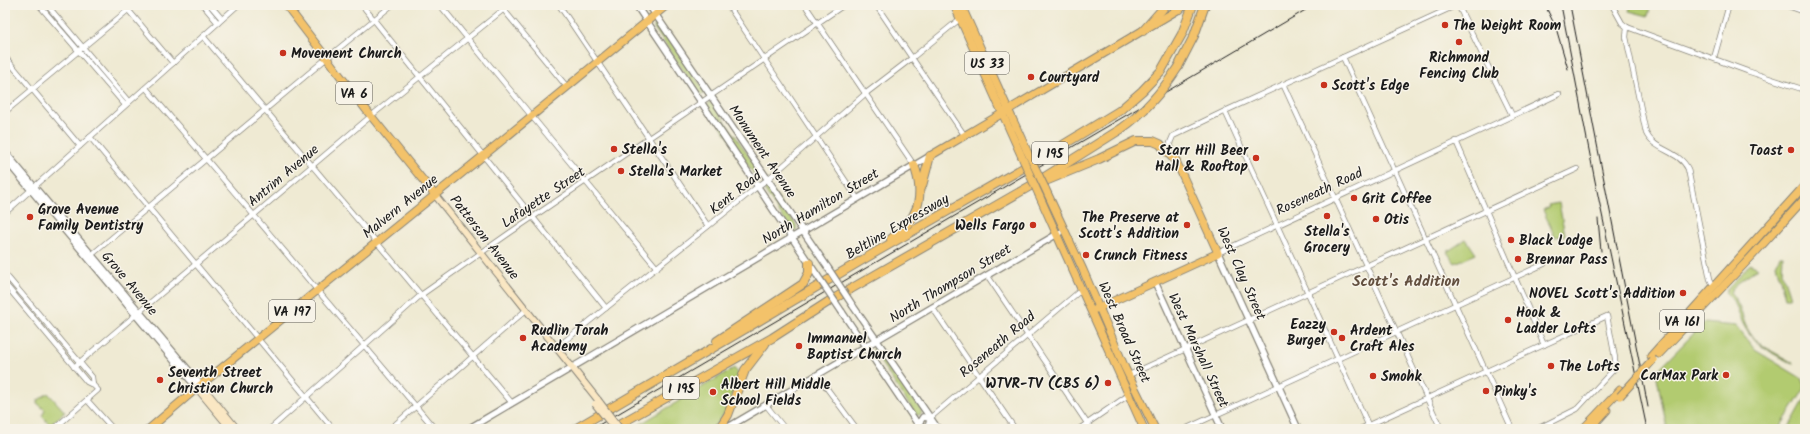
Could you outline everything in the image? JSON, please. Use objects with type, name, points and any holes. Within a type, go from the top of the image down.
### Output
[{"type":"highway","points":[[1143,31],[1166,5]]},
{"type":"highway","name":"Beltline Expressway","points":[[575,429],[876,252],[1053,151],[1123,107],[1142,91],[1161,71],[1176,46],[1193,5]]},
{"type":"highway","name":"I 195","points":[[611,429],[772,338],[828,302],[1032,186],[1121,129],[1146,110],[1160,95],[1178,67],[1194,36],[1204,9]]},
{"type":"highway","points":[[1032,186],[1099,159],[1136,141],[1153,141],[1160,144],[1176,161]]},
{"type":"highway","points":[[876,252],[909,223],[916,212],[930,156]]},
{"type":"highway","points":[[914,165],[919,180],[919,197]]},
{"type":"highway","points":[[693,360],[719,340],[803,284],[809,273],[809,263]]},
{"type":"highway","points":[[719,429],[728,415],[745,370],[759,350],[772,338]]},
{"type":"main road","name":"Patterson Avenue","points":[[286,5],[371,116],[435,194],[572,367],[593,394],[597,402],[620,429]]},
{"type":"main road","name":"Malvern Avenue","points":[[149,429],[667,5]]},
{"type":"main road","name":"West Broad Street","points":[[954,5],[963,17],[1006,112],[1024,153],[1039,195],[1144,429]]},
{"type":"main road","name":"West Broad Street","points":[[961,5],[963,17]]},
{"type":"main road","name":"North Hamilton Street","points":[[930,156],[1143,31],[1180,6]]},
{"type":"main road","name":"West Broad Street","points":[[1024,153],[1045,188],[1154,429]]},
{"type":"main road","name":"West Clay Street","points":[[1176,161],[1218,253]]},
{"type":"main road","name":"VA 161","points":[[1716,289],[1805,185]]},
{"type":"main road","name":"VA 161","points":[[1590,429],[1620,393],[1716,289],[1805,198]]},
{"type":"main road","name":"Roseneath Road","points":[[1090,311],[1218,253]]},
{"type":"main road","name":"Grove Avenue","points":[[199,387],[231,429]]},
{"type":"main road","name":"Grove Avenue","points":[[199,387],[237,429]]},
{"type":"main road","name":"VA 161","points":[[1583,429],[1620,393]]},
{"type":"main road","points":[[597,402],[615,429]]},
{"type":"street","points":[[40,5],[78,51],[128,103]]},
{"type":"street","points":[[47,5],[83,46],[128,103]]},
{"type":"street","points":[[124,5],[173,63]]},
{"type":"street","points":[[5,112],[134,5]]},
{"type":"street","points":[[203,5],[220,21]]},
{"type":"street","points":[[210,5],[220,21]]},
{"type":"street","points":[[5,213],[238,5]]},
{"type":"street","points":[[362,5],[606,308]]},
{"type":"street","points":[[89,256],[392,5]]},
{"type":"street","points":[[440,5],[657,268]]},
{"type":"street","name":"Antrim Avenue","points":[[74,366],[371,116],[509,5]]},
{"type":"street","points":[[559,5],[708,226]]},
{"type":"street","name":"Monument Avenue","points":[[636,5],[920,428]]},
{"type":"street","name":"Monument Avenue","points":[[649,5],[938,429]]},
{"type":"street","points":[[728,5],[857,198]]},
{"type":"street","points":[[805,5],[914,165]]},
{"type":"street","name":"Lafayette Street","points":[[270,429],[307,398],[421,295],[844,5]]},
{"type":"street","points":[[876,5],[964,137]]},
{"type":"street","points":[[1370,427],[1225,111],[1457,5],[1512,116]]},
{"type":"street","points":[[1612,5],[1622,23],[1627,27],[1747,71],[1805,90]]},
{"type":"street","points":[[1714,58],[1729,5]]},
{"type":"street","points":[[1785,5],[1805,12]]},
{"type":"street","points":[[504,10],[567,87]]},
{"type":"street","name":"Kent Road","points":[[556,348],[768,179],[865,94],[963,17]]},
{"type":"street","points":[[1627,27],[1626,37],[1646,133],[1652,142],[1680,158],[1688,169],[1710,279],[1716,289]]},
{"type":"street","points":[[203,36],[512,402]]},
{"type":"street","points":[[5,57],[80,146]]},
{"type":"street","points":[[1343,57],[1512,429]]},
{"type":"street","points":[[1283,84],[1440,429]]},
{"type":"street","points":[[146,88],[435,429]]},
{"type":"street","name":"Roseneath Road","points":[[1218,253],[1335,197],[1559,94]]},
{"type":"street","name":"West Clay Street","points":[[1176,161],[1170,141],[1172,138],[1181,132],[1225,111]]},
{"type":"street","points":[[90,138],[333,429]]},
{"type":"street","points":[[1456,141],[1514,278],[1544,344]]},
{"type":"street","name":"Grove Avenue","points":[[5,152],[32,188]]},
{"type":"street","name":"North Hamilton Street","points":[[468,429],[804,232],[857,198],[930,156]]},
{"type":"street","name":"Grove Avenue","points":[[5,159],[32,188],[199,387]]},
{"type":"street","points":[[1129,376],[1577,169]]},
{"type":"street","name":"North Thompson Street","points":[[725,429],[1064,230]]},
{"type":"street","name":"West Clay Street","points":[[1218,253],[1298,429]]},
{"type":"street","points":[[1185,429],[1544,264]]},
{"type":"street","points":[[5,274],[92,378],[93,385]]},
{"type":"street","points":[[988,275],[1091,429]]},
{"type":"street","name":"West Marshall Street","points":[[1155,282],[1222,429]]},
{"type":"street","points":[[5,284],[87,382],[98,390],[54,429]]},
{"type":"street","name":"Roseneath Road","points":[[920,428],[923,418],[930,418],[1081,290]]},
{"type":"street","points":[[932,307],[1015,429]]},
{"type":"street","points":[[390,429],[526,310]]},
{"type":"street","points":[[1360,429],[1370,427],[1426,398],[1607,316],[1616,365],[1611,373],[1582,406],[1536,429]]},
{"type":"street","points":[[817,375],[857,429]]},
{"type":"street","points":[[1079,429],[1136,390]]},
{"type":"street","points":[[87,400],[113,429]]},
{"type":"street","points":[[766,405],[785,429]]},
{"type":"green space","points":[[1631,5],[1651,5],[1648,16],[1629,11]]},
{"type":"green space","points":[[655,24],[657,24],[674,45],[705,91],[703,95],[699,94],[654,28]]},
{"type":"green space","points":[[709,102],[713,103],[762,175],[761,177],[756,177],[707,106]]},
{"type":"green space","points":[[769,186],[796,225],[796,230],[794,231],[790,229],[765,191],[765,188]]},
{"type":"green space","points":[[1559,203],[1565,235],[1555,237],[1543,210],[1549,207],[1548,205]]},
{"type":"green space","points":[[1466,239],[1476,254],[1455,263],[1447,252]]},
{"type":"green space","points":[[1780,256],[1783,256],[1782,273],[1790,298],[1785,298],[1776,264]]},
{"type":"green space","points":[[1750,264],[1758,268],[1742,279],[1730,292],[1734,297],[1748,330],[1754,339],[1750,335],[1743,323],[1734,302],[1725,292]]},
{"type":"green space","name":"CarMax Park","points":[[1704,323],[1736,326],[1755,350],[1801,378],[1805,388],[1779,429],[1667,429],[1656,372]]},
{"type":"green space","points":[[1754,339],[1793,364],[1766,350]]},
{"type":"green space","points":[[874,347],[878,347],[922,411],[921,415],[916,415],[873,351]]},
{"type":"green space","name":"Albert Hill Middle School Fields","points":[[734,368],[739,374],[727,410],[713,429],[632,429]]},
{"type":"green space","points":[[48,393],[65,412],[50,425],[42,416],[45,410],[37,403],[37,401]]},
{"type":"green space","points":[[1805,399],[1805,429],[1788,429]]},
{"type":"railway","points":[[592,429],[1314,5]]},
{"type":"railway","points":[[1545,5],[1556,28],[1568,69]]},
{"type":"railway","points":[[1561,5],[1595,181],[1647,429]]},
{"type":"railway","points":[[1570,5],[1648,407]]},
{"type":"railway","points":[[1598,219],[1601,251]]},
{"type":"place","name":"The Weight Room","points":[[1445,25]]},
{"type":"place","name":"Richmond Fencing Club","points":[[1459,42]]},
{"type":"place","name":"Movement Church","points":[[283,53]]},
{"type":"place","name":"Courtyard","points":[[1031,77]]},
{"type":"place","name":"Scott's Edge","points":[[1324,85]]},
{"type":"place","name":"Stella's","points":[[614,149]]},
{"type":"place","name":"Toast","points":[[1791,150]]},
{"type":"place","name":"Starr Hill Beer Hall & Rooftop","points":[[1256,158]]},
{"type":"place","name":"Stella's Market","points":[[621,171]]},
{"type":"place","name":"Grit Coffee","points":[[1354,198]]},
{"type":"place","name":"Stella's Grocery","points":[[1327,216]]},
{"type":"place","name":"Grove Avenue Family Dentistry","points":[[30,217]]},
{"type":"place","name":"Otis","points":[[1376,219]]},
{"type":"place","name":"Wells Fargo","points":[[1033,225]]},
{"type":"place","name":"The Preserve at Scott's Addition","points":[[1187,225]]},
{"type":"place","name":"Black Lodge","points":[[1511,240]]},
{"type":"place","name":"Crunch Fitness","points":[[1086,255]]},
{"type":"place","name":"Brennar Pass","points":[[1518,259]]},
{"type":"place","name":"NOVEL Scott's Addition","points":[[1683,293]]},
{"type":"place","name":"Hook & Ladder Lofts","points":[[1508,320]]},
{"type":"place","name":"Eazzy Burger","points":[[1334,332]]},
{"type":"place","name":"Rudlin Torah Academy","points":[[523,338]]},
{"type":"place","name":"Ardent Craft Ales","points":[[1342,338]]},
{"type":"place","name":"Immanuel Baptist Church","points":[[799,346]]},
{"type":"place","name":"The Lofts","points":[[1551,366]]},
{"type":"place","name":"CarMax Park","points":[[1726,375]]},
{"type":"place","name":"Smohk","points":[[1373,376]]},
{"type":"place","name":"Seventh Street Christian Church","points":[[160,380]]},
{"type":"place","name":"WTVR-TV (CBS 6)","points":[[1108,383]]},
{"type":"place","name":"Pinky's","points":[[1486,391]]},
{"type":"place","name":"Albert Hill Middle School Fields","points":[[713,392]]},
{"type":"district","name":"Scott's Addition","points":[[1406,281]]}]
